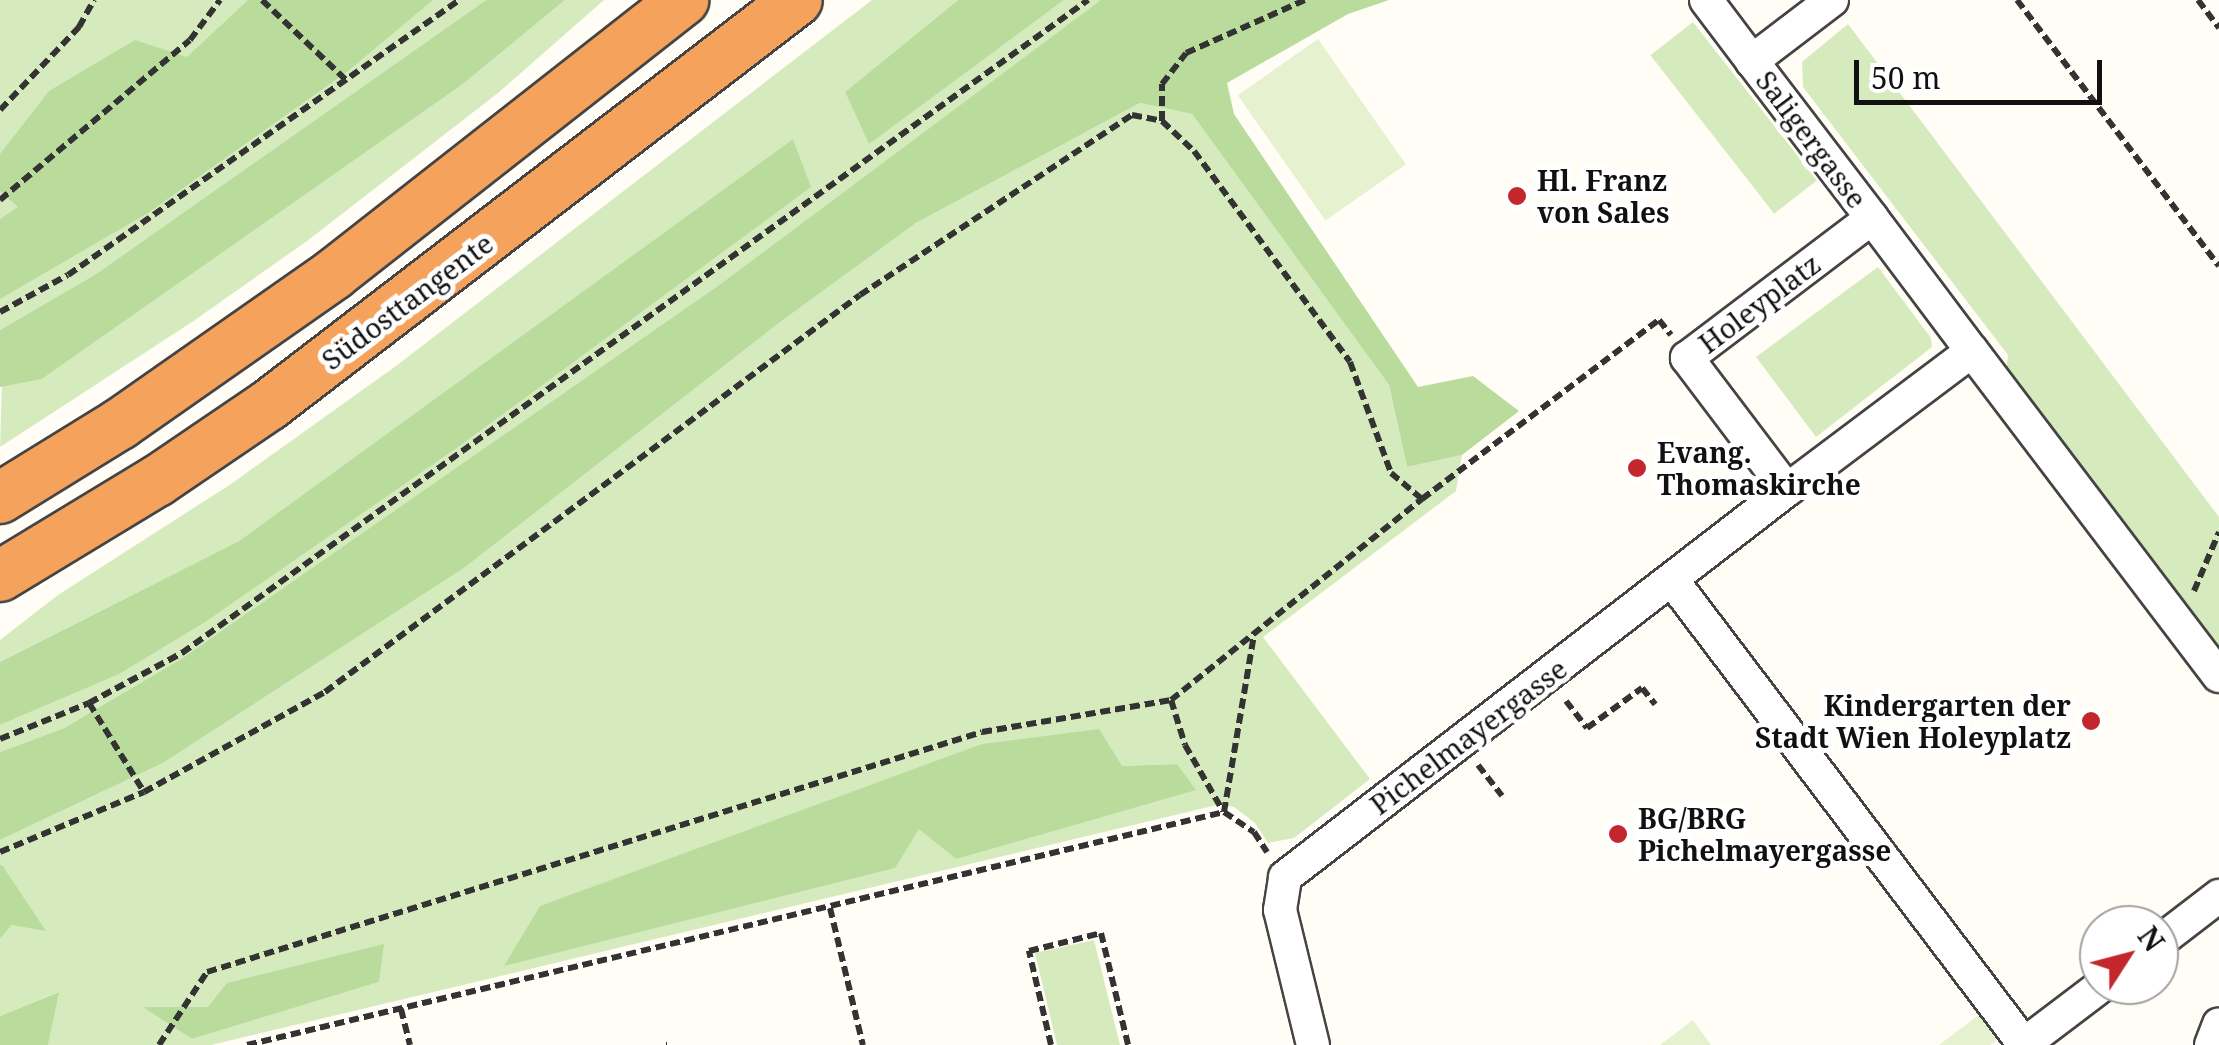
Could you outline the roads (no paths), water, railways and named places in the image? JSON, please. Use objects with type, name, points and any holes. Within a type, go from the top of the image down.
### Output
[{"type":"highway","points":[[0,498],[120,424],[304,296],[684,0]]},
{"type":"highway","name":"Südosttangente","points":[[0,576],[141,491],[269,405],[797,0]]},
{"type":"street","name":"Saligergasse","points":[[1706,0],[1872,218]]},
{"type":"street","name":"Saligergasse","points":[[1752,60],[1832,0]]},
{"type":"street","points":[[1872,218],[2219,676]]},
{"type":"street","name":"Holeyplatz","points":[[1788,490],[1687,358],[1872,218]]},
{"type":"street","points":[[1788,490],[1972,351]]},
{"type":"street","name":"Pichelmayergasse","points":[[1305,1043],[1280,910],[1284,876],[1788,490]]},
{"type":"street","points":[[1672,580],[2023,1044],[2079,1002]]},
{"type":"street","points":[[2179,927],[2219,896]]},
{"type":"street","points":[[2211,1045],[2219,1024]]},
{"type":"place","name":"Hl. Franz von Sales","points":[[1517,196]]},
{"type":"place","name":"Evang. Thomaskirche","points":[[1637,468]]},
{"type":"place","name":"Kindergarten der Stadt Wien Holeyplatz","points":[[2091,721]]},
{"type":"place","name":"BG/BRG Pichelmayergasse","points":[[1618,834]]}]
